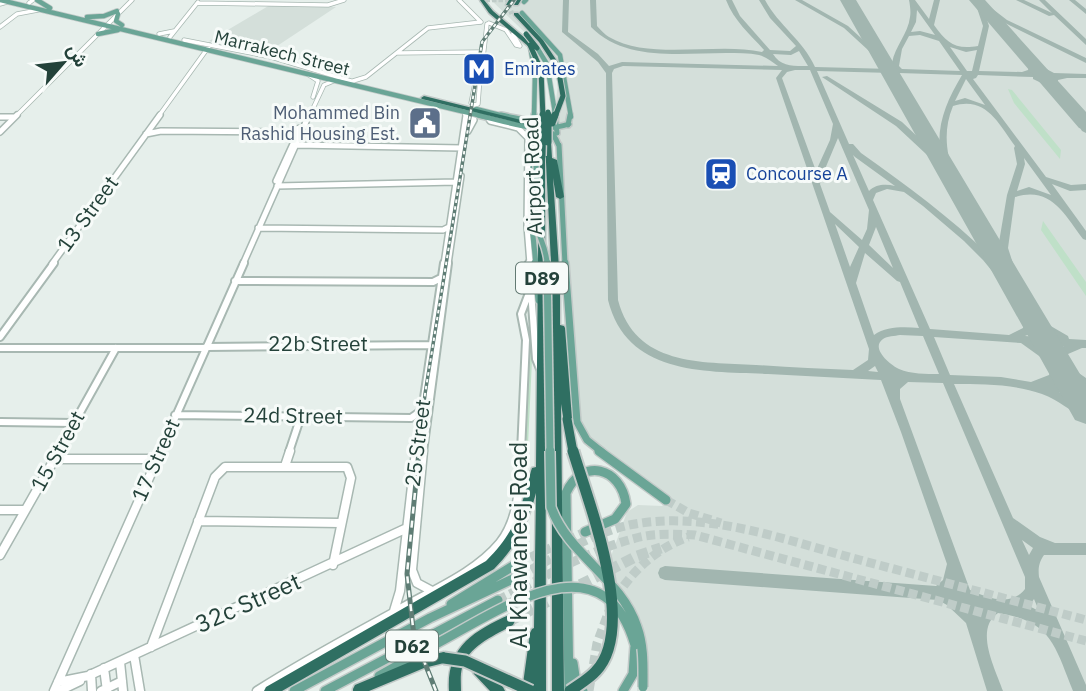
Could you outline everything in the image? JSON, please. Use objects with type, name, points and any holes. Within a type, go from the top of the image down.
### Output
[{"type":"highway","name":"Airport Road","points":[[482,0],[530,45],[542,74],[537,157],[542,307],[540,400]]},
{"type":"highway","name":"Airport Road","points":[[488,0],[526,34],[538,49],[546,70],[544,129],[552,162],[556,306],[561,317],[562,417]]},
{"type":"highway","points":[[424,98],[544,129],[563,96],[558,67],[535,34],[516,14]]},
{"type":"highway","points":[[552,162],[560,197]]},
{"type":"highway","name":"Al Khawaneej Road","points":[[540,400],[540,691]]},
{"type":"highway","points":[[562,417],[606,566],[615,616],[613,638],[607,658],[589,680],[570,691]]},
{"type":"highway","name":"Al Khawaneej Road","points":[[558,691],[562,417]]},
{"type":"highway","points":[[270,691],[481,571],[498,558],[522,525],[540,459]]},
{"type":"highway","points":[[455,691],[455,667],[464,649],[509,621]]},
{"type":"highway","points":[[357,690],[424,662],[444,658],[472,664],[530,691],[533,646],[540,621]]},
{"type":"highway","points":[[472,664],[499,691]]},
{"type":"main road","points":[[11,2],[33,1]]},
{"type":"main road","name":"Marrakech Street","points":[[0,3],[33,1],[92,22],[135,28],[193,46],[209,47],[219,52],[466,115],[544,129]]},
{"type":"main road","name":"Marrakech Street","points":[[11,2],[85,18]]},
{"type":"main road","points":[[85,18],[118,11]]},
{"type":"main road","points":[[96,33],[118,11]]},
{"type":"main road","points":[[118,11],[116,21],[122,25]]},
{"type":"main road","points":[[475,106],[544,129],[569,124],[571,118],[561,57],[516,14]]},
{"type":"main road","points":[[85,18],[135,28]]},
{"type":"main road","points":[[92,22],[97,26],[96,33]]},
{"type":"main road","name":"Marrakech Street","points":[[106,23],[424,98],[475,106]]},
{"type":"main road","points":[[96,33],[127,30]]},
{"type":"main road","points":[[526,34],[543,53],[552,81]]},
{"type":"main road","points":[[530,45],[535,117],[559,146],[560,197],[577,422],[596,448],[666,500]]},
{"type":"main road","points":[[193,46],[202,56],[219,52]]},
{"type":"main road","points":[[533,137],[554,121],[553,67],[546,48]]},
{"type":"main road","points":[[475,106],[500,113],[524,115],[530,110],[534,86]]},
{"type":"main road","points":[[533,101],[544,129]]},
{"type":"main road","points":[[544,129],[554,105]]},
{"type":"main road","points":[[512,123],[528,130],[533,137],[537,157],[536,224],[547,251],[551,507],[563,532],[618,591],[631,610],[643,648],[642,689]]},
{"type":"main road","points":[[527,184],[537,157]]},
{"type":"main road","points":[[570,691],[566,493],[575,476],[586,470],[603,471],[616,477],[622,485],[626,504],[615,519],[584,531]]},
{"type":"main road","points":[[430,618],[518,562]]},
{"type":"main road","name":"D62","points":[[294,691],[430,618],[519,576]]},
{"type":"main road","points":[[357,690],[436,644],[523,601],[570,586],[590,589],[614,603],[629,626],[635,645],[633,674],[623,691]]},
{"type":"main road","name":"D62","points":[[325,691],[498,600]]},
{"type":"main road","points":[[569,639],[575,676],[583,691]]},
{"type":"street","points":[[118,11],[130,0]]},
{"type":"street","points":[[170,37],[198,2],[335,4],[343,0]]},
{"type":"street","points":[[459,0],[481,23],[480,58],[488,23]]},
{"type":"street","points":[[0,25],[18,8],[11,2]]},
{"type":"street","points":[[0,25],[20,12],[44,11]]},
{"type":"street","points":[[476,17],[500,26],[516,41],[516,45],[520,46],[513,34]]},
{"type":"street","points":[[472,23],[476,17]]},
{"type":"street","points":[[498,17],[521,42],[524,51]]},
{"type":"street","points":[[182,41],[271,57],[352,81],[366,77],[430,27],[488,23]]},
{"type":"street","points":[[159,34],[175,30]]},
{"type":"street","points":[[0,132],[96,33]]},
{"type":"street","name":"13 Street","points":[[0,336],[209,47]]},
{"type":"street","points":[[401,50],[406,54]]},
{"type":"street","points":[[396,53],[479,52]]},
{"type":"street","points":[[306,73],[317,80],[319,89],[327,82],[336,80]]},
{"type":"street","points":[[366,77],[365,80],[370,85]]},
{"type":"street","points":[[475,106],[471,103],[478,77]]},
{"type":"street","name":"17 Street","points":[[276,187],[319,89]]},
{"type":"street","name":"17 Street","points":[[56,689],[319,89]]},
{"type":"street","name":"25 Street","points":[[414,579],[412,570],[415,527],[426,415],[466,115]]},
{"type":"street","points":[[0,117],[14,117]]},
{"type":"street","points":[[488,117],[490,121],[518,128],[527,135],[531,285],[536,359],[541,370]]},
{"type":"street","points":[[151,127],[161,131]]},
{"type":"street","points":[[146,134],[161,131],[288,132],[300,128]]},
{"type":"street","name":"25 Street","points":[[394,611],[401,582],[419,424],[447,230],[466,130]]},
{"type":"street","points":[[295,145],[462,148]]},
{"type":"street","points":[[283,175],[288,184]]},
{"type":"street","points":[[276,187],[288,184],[456,182]]},
{"type":"street","points":[[258,228],[447,230]]},
{"type":"street","points":[[235,281],[433,282],[441,278]]},
{"type":"street","points":[[433,282],[440,288]]},
{"type":"street","points":[[257,691],[472,569],[500,543],[516,510],[522,466],[526,340],[522,314],[531,285]]},
{"type":"street","points":[[523,324],[526,311],[531,312],[534,318]]},
{"type":"street","points":[[0,336],[12,346]]},
{"type":"street","name":"22b Street","points":[[0,347],[431,345]]},
{"type":"street","name":"15 Street","points":[[0,555],[116,348]]},
{"type":"street","points":[[419,424],[411,418],[421,411]]},
{"type":"street","name":"24d Street","points":[[175,415],[411,418]]},
{"type":"street","points":[[285,466],[300,416]]},
{"type":"street","points":[[0,422],[74,423]]},
{"type":"street","points":[[54,459],[156,459]]},
{"type":"street","points":[[151,648],[218,471],[229,466],[347,467],[351,474],[333,565]]},
{"type":"street","points":[[0,510],[25,510]]},
{"type":"street","points":[[198,521],[340,523]]},
{"type":"street","name":"32c Street","points":[[56,689],[333,565],[408,527]]},
{"type":"street","points":[[388,539],[406,541]]},
{"type":"street","points":[[401,582],[410,584],[414,579],[421,587],[432,591]]},
{"type":"street","points":[[134,655],[139,691]]},
{"type":"street","points":[[104,668],[105,690],[122,686],[120,662]]},
{"type":"street","points":[[89,675],[92,691]]},
{"type":"shaded area","points":[[491,0],[1086,0],[1086,691],[637,691],[639,662],[633,608],[612,574],[610,559],[627,512],[638,505],[662,506],[669,498],[591,442],[580,422],[575,392],[556,101],[558,83],[542,49]]},
{"type":"shaded area","points":[[270,5],[336,7],[265,54],[209,41]]},
{"type":"green space","points":[[1008,89],[1012,90],[1061,150],[1060,159],[1014,103]]},
{"type":"green space","points":[[1043,221],[1086,282],[1086,296],[1041,230]]},
{"type":"green space","points":[[531,338],[527,466],[523,465],[527,352]]},
{"type":"taxiway","points":[[566,0],[565,32],[601,60],[609,73]]},
{"type":"taxiway","points":[[593,0],[594,27],[607,38],[625,46],[646,50],[757,53],[791,68]]},
{"type":"taxiway","points":[[729,0],[737,17],[768,52]]},
{"type":"taxiway","points":[[762,0],[772,17],[799,47]]},
{"type":"taxiway","points":[[798,0],[846,27],[882,60],[895,67]]},
{"type":"taxiway","points":[[912,0],[965,73]]},
{"type":"taxiway","points":[[931,25],[937,0]]},
{"type":"taxiway","points":[[977,0],[1005,21],[1086,61]]},
{"type":"taxiway","points":[[1019,0],[1051,15]]},
{"type":"taxiway","points":[[1042,0],[1086,43]]},
{"type":"taxiway","points":[[1072,0],[1086,12]]},
{"type":"taxiway","points":[[906,35],[913,22],[912,3]]},
{"type":"taxiway","points":[[975,73],[986,26],[979,5]]},
{"type":"taxiway","points":[[906,35],[920,33],[940,39]]},
{"type":"taxiway","points":[[895,67],[899,49],[906,35]]},
{"type":"taxiway","points":[[944,43],[966,50],[981,47]]},
{"type":"taxiway","points":[[768,52],[791,53],[799,47]]},
{"type":"taxiway","points":[[799,47],[812,68]]},
{"type":"taxiway","points":[[768,52],[772,58]]},
{"type":"taxiway","points":[[609,73],[611,68],[622,64],[785,68]]},
{"type":"taxiway","points":[[1023,74],[1031,71],[1033,64],[1051,73]]},
{"type":"taxiway","points":[[895,67],[899,69]]},
{"type":"taxiway","points":[[812,68],[795,68],[785,71],[779,78],[816,184]]},
{"type":"taxiway","points":[[812,68],[895,71]]},
{"type":"taxiway","points":[[812,68],[869,200]]},
{"type":"taxiway","points":[[895,71],[965,73]]},
{"type":"taxiway","points":[[895,71],[899,88]]},
{"type":"taxiway","points":[[609,73],[613,300],[617,314],[631,337],[652,352],[692,366],[885,376]]},
{"type":"taxiway","points":[[965,73],[975,73]]},
{"type":"taxiway","points":[[950,176],[942,135],[947,111],[966,73]]},
{"type":"taxiway","points":[[966,73],[1086,237]]},
{"type":"taxiway","points":[[974,77],[975,73]]},
{"type":"taxiway","points":[[975,73],[1086,76]]},
{"type":"taxiway","points":[[1035,78],[1054,87],[1055,79],[1065,76]]},
{"type":"taxiway","points":[[825,77],[899,124],[943,165]]},
{"type":"taxiway","points":[[951,104],[965,100],[991,109]]},
{"type":"taxiway","points":[[1069,105],[1086,131]]},
{"type":"taxiway","points":[[816,184],[834,140],[836,125]]},
{"type":"taxiway","points":[[850,146],[967,239],[1005,278],[1022,301]]},
{"type":"taxiway","points":[[1011,195],[1021,164],[1018,148]]},
{"type":"taxiway","points":[[1045,179],[1070,188],[1086,187]]},
{"type":"taxiway","points":[[816,184],[874,349]]},
{"type":"taxiway","points":[[869,200],[877,188],[903,190]]},
{"type":"taxiway","points":[[1011,195],[1029,190],[1057,200]]},
{"type":"taxiway","points":[[1011,195],[1003,248],[1014,282]]},
{"type":"taxiway","points":[[869,200],[926,333]]},
{"type":"taxiway","points":[[864,246],[871,229],[873,211]]},
{"type":"taxiway","points":[[829,214],[864,246]]},
{"type":"taxiway","points":[[852,281],[864,246]]},
{"type":"taxiway","points":[[864,246],[900,279]]},
{"type":"taxiway","points":[[1013,337],[1028,330],[1031,316],[1038,324],[1064,339]]},
{"type":"taxiway","points":[[874,349],[875,341],[881,335],[900,331],[926,333]]},
{"type":"taxiway","points":[[926,333],[1086,344]]},
{"type":"taxiway","points":[[926,333],[946,379]]},
{"type":"taxiway","points":[[1025,342],[1058,365]]},
{"type":"taxiway","points":[[1058,365],[1064,351],[1078,345]]},
{"type":"taxiway","points":[[857,373],[873,362],[874,349]]},
{"type":"taxiway","points":[[874,349],[885,376]]},
{"type":"taxiway","points":[[880,360],[894,372],[913,377]]},
{"type":"taxiway","points":[[1035,385],[1053,378],[1058,365]]},
{"type":"taxiway","points":[[1058,365],[1086,383]]},
{"type":"taxiway","points":[[885,376],[906,377]]},
{"type":"taxiway","points":[[885,376],[894,399]]},
{"type":"taxiway","points":[[894,399],[895,387],[906,377]]},
{"type":"taxiway","points":[[906,377],[916,378],[913,377]]},
{"type":"taxiway","points":[[906,377],[913,377]]},
{"type":"taxiway","points":[[913,377],[946,379]]},
{"type":"taxiway","points":[[946,379],[1001,381],[1024,385],[1066,400],[1086,414]]},
{"type":"taxiway","points":[[946,379],[1032,578]]},
{"type":"taxiway","points":[[1049,386],[1086,390]]},
{"type":"taxiway","points":[[894,399],[965,595]]},
{"type":"taxiway","points":[[1011,523],[1037,543],[1050,546]]},
{"type":"taxiway","points":[[1032,578],[1032,565],[1041,549],[1086,549]]},
{"type":"taxiway","points":[[939,593],[949,584],[953,566]]},
{"type":"taxiway","points":[[665,573],[939,593]]},
{"type":"taxiway","points":[[1011,606],[1023,602],[1029,596],[1032,578]]},
{"type":"taxiway","points":[[1032,578],[1081,691]]},
{"type":"taxiway","points":[[939,593],[965,595]]},
{"type":"taxiway","points":[[939,593],[952,600],[970,617]]},
{"type":"taxiway","points":[[965,595],[989,604],[1026,612],[1040,619],[1053,632]]},
{"type":"taxiway","points":[[965,595],[995,691]]},
{"type":"taxiway","points":[[980,634],[984,617],[997,606]]},
{"type":"runway","points":[[848,0],[1086,411]]},
{"type":"runway","points":[[977,0],[1086,124]]},
{"type":"tunnel","points":[[479,0],[513,0]]},
{"type":"tunnel","points":[[508,4],[512,14]]},
{"type":"tunnel","points":[[476,78],[478,58]]},
{"type":"tunnel","points":[[666,500],[689,513],[721,523]]},
{"type":"tunnel","points":[[519,576],[576,546],[620,527],[663,521],[692,521],[777,537],[1086,620]]},
{"type":"tunnel","points":[[518,563],[585,532]]},
{"type":"tunnel","points":[[498,600],[583,557],[618,543],[650,535],[695,535],[1086,641]]},
{"type":"tunnel","points":[[616,597],[647,561],[688,537]]},
{"type":"tunnel","points":[[509,621],[637,556],[661,548]]},
{"type":"tunnel","points":[[589,691],[597,643],[609,611]]},
{"type":"railway","points":[[419,452],[425,394],[482,42],[514,0]]},
{"type":"railway","points":[[419,451],[407,574],[414,636],[436,691]]},
{"type":"place","name":"Emirates","points":[[479,69]]},
{"type":"place","name":"Mohammed Bin Rashid Housing Est.","points":[[425,123]]},
{"type":"place","name":"Concourse A","points":[[721,174]]}]
